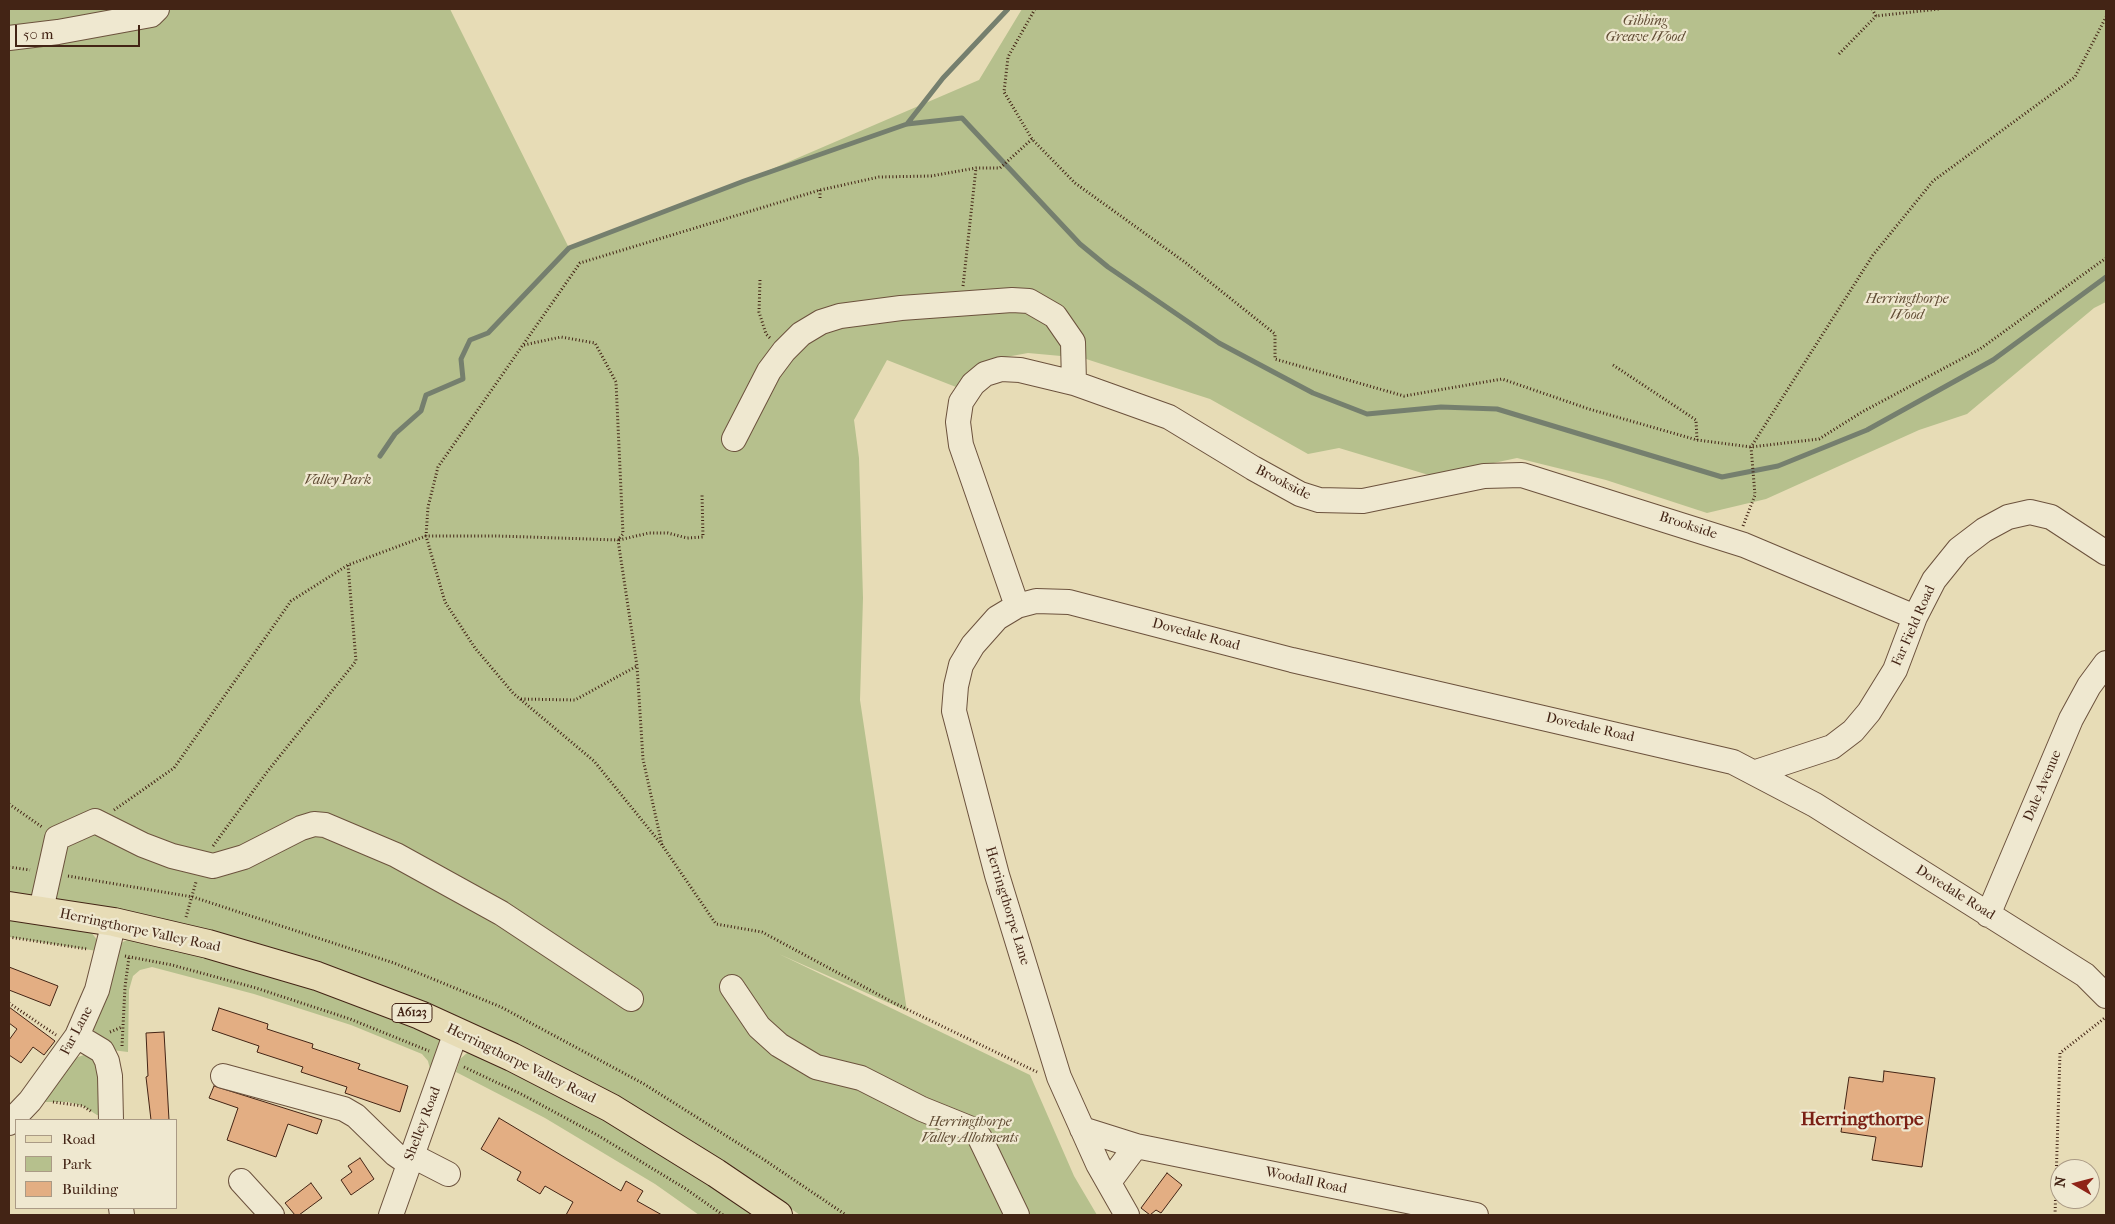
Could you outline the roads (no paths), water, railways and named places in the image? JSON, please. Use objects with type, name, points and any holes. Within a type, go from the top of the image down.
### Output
[{"type":"main road","name":"Herringthorpe Valley Road","points":[[9,906],[114,922],[180,937],[317,976],[420,1015],[512,1057],[611,1108],[693,1158],[778,1215]]},
{"type":"street","points":[[9,38],[58,32],[151,15],[157,9]]},
{"type":"street","points":[[734,439],[769,371],[784,351],[801,334],[821,322],[840,316],[961,304],[1029,301],[1055,316],[1073,342],[1074,383]]},
{"type":"street","name":"Brookside","points":[[1017,606],[961,445],[958,422],[961,402],[973,384],[985,374],[1001,369],[1020,370],[1074,383],[1169,417],[1253,468],[1300,494],[1319,500],[1363,502],[1484,476],[1522,474],[1737,542],[1915,617]]},
{"type":"street","name":"Far Field Road","points":[[1756,772],[1832,747],[1853,731],[1869,712],[1895,670],[1915,617],[1934,580],[1959,549],[1984,530],[2008,517],[2030,512],[2051,517],[2106,553]]},
{"type":"street","name":"Dovedale Road","points":[[1017,606],[1036,601],[1069,602],[1292,660],[1734,762],[1815,805],[2104,988]]},
{"type":"street","name":"Herringthorpe Lane","points":[[1017,606],[997,618],[973,645],[961,665],[956,686],[954,710],[997,875],[1059,1077],[1082,1129],[1127,1215]]},
{"type":"street","name":"Dale Avenue","points":[[1988,915],[2071,720],[2089,686],[2106,663]]},
{"type":"street","points":[[41,910],[57,838],[95,821],[143,845],[213,866],[244,858],[301,828],[314,824],[325,825],[396,855],[468,894],[501,913],[631,999]]},
{"type":"street","name":"Far Lane","points":[[9,1123],[30,1101],[74,1041],[97,990],[118,955],[114,922]]},
{"type":"street","points":[[732,987],[759,1027],[779,1046],[816,1067],[861,1078],[922,1110],[974,1130],[980,1138],[1017,1215]]},
{"type":"street","name":"Shelley Road","points":[[390,1215],[456,1032]]},
{"type":"street","points":[[74,1041],[102,1051],[108,1061],[111,1117]]},
{"type":"street","points":[[223,1076],[344,1109],[356,1116],[395,1154],[448,1174]]},
{"type":"street","name":"Woodall Road","points":[[1082,1129],[1136,1146],[1476,1215]]},
{"type":"street","points":[[1109,1182],[1136,1146]]},
{"type":"street","points":[[241,1181],[272,1215]]},
{"type":"waterway","points":[[907,124],[943,78],[1008,9]]},
{"type":"waterway","points":[[380,456],[395,434],[421,411],[426,395],[463,379],[461,359],[470,340],[488,333],[569,248],[744,181],[907,124],[962,118],[1080,244],[1108,267],[1219,343],[1313,393],[1367,414],[1441,407],[1497,409],[1722,477],[1778,466],[1867,430],[1993,360],[2106,277]]},
{"type":"district","name":"Herringthorpe","points":[[1862,1120]]},
{"type":"park label","name":"Gibbing Greave Wood","points":[[1645,30]]},
{"type":"park label","name":"Herringthorpe Wood","points":[[1907,308]]},
{"type":"park label","name":"Valley Park","points":[[338,481]]},
{"type":"park label","name":"Herringthorpe Valley Allotments","points":[[970,1132]]}]
